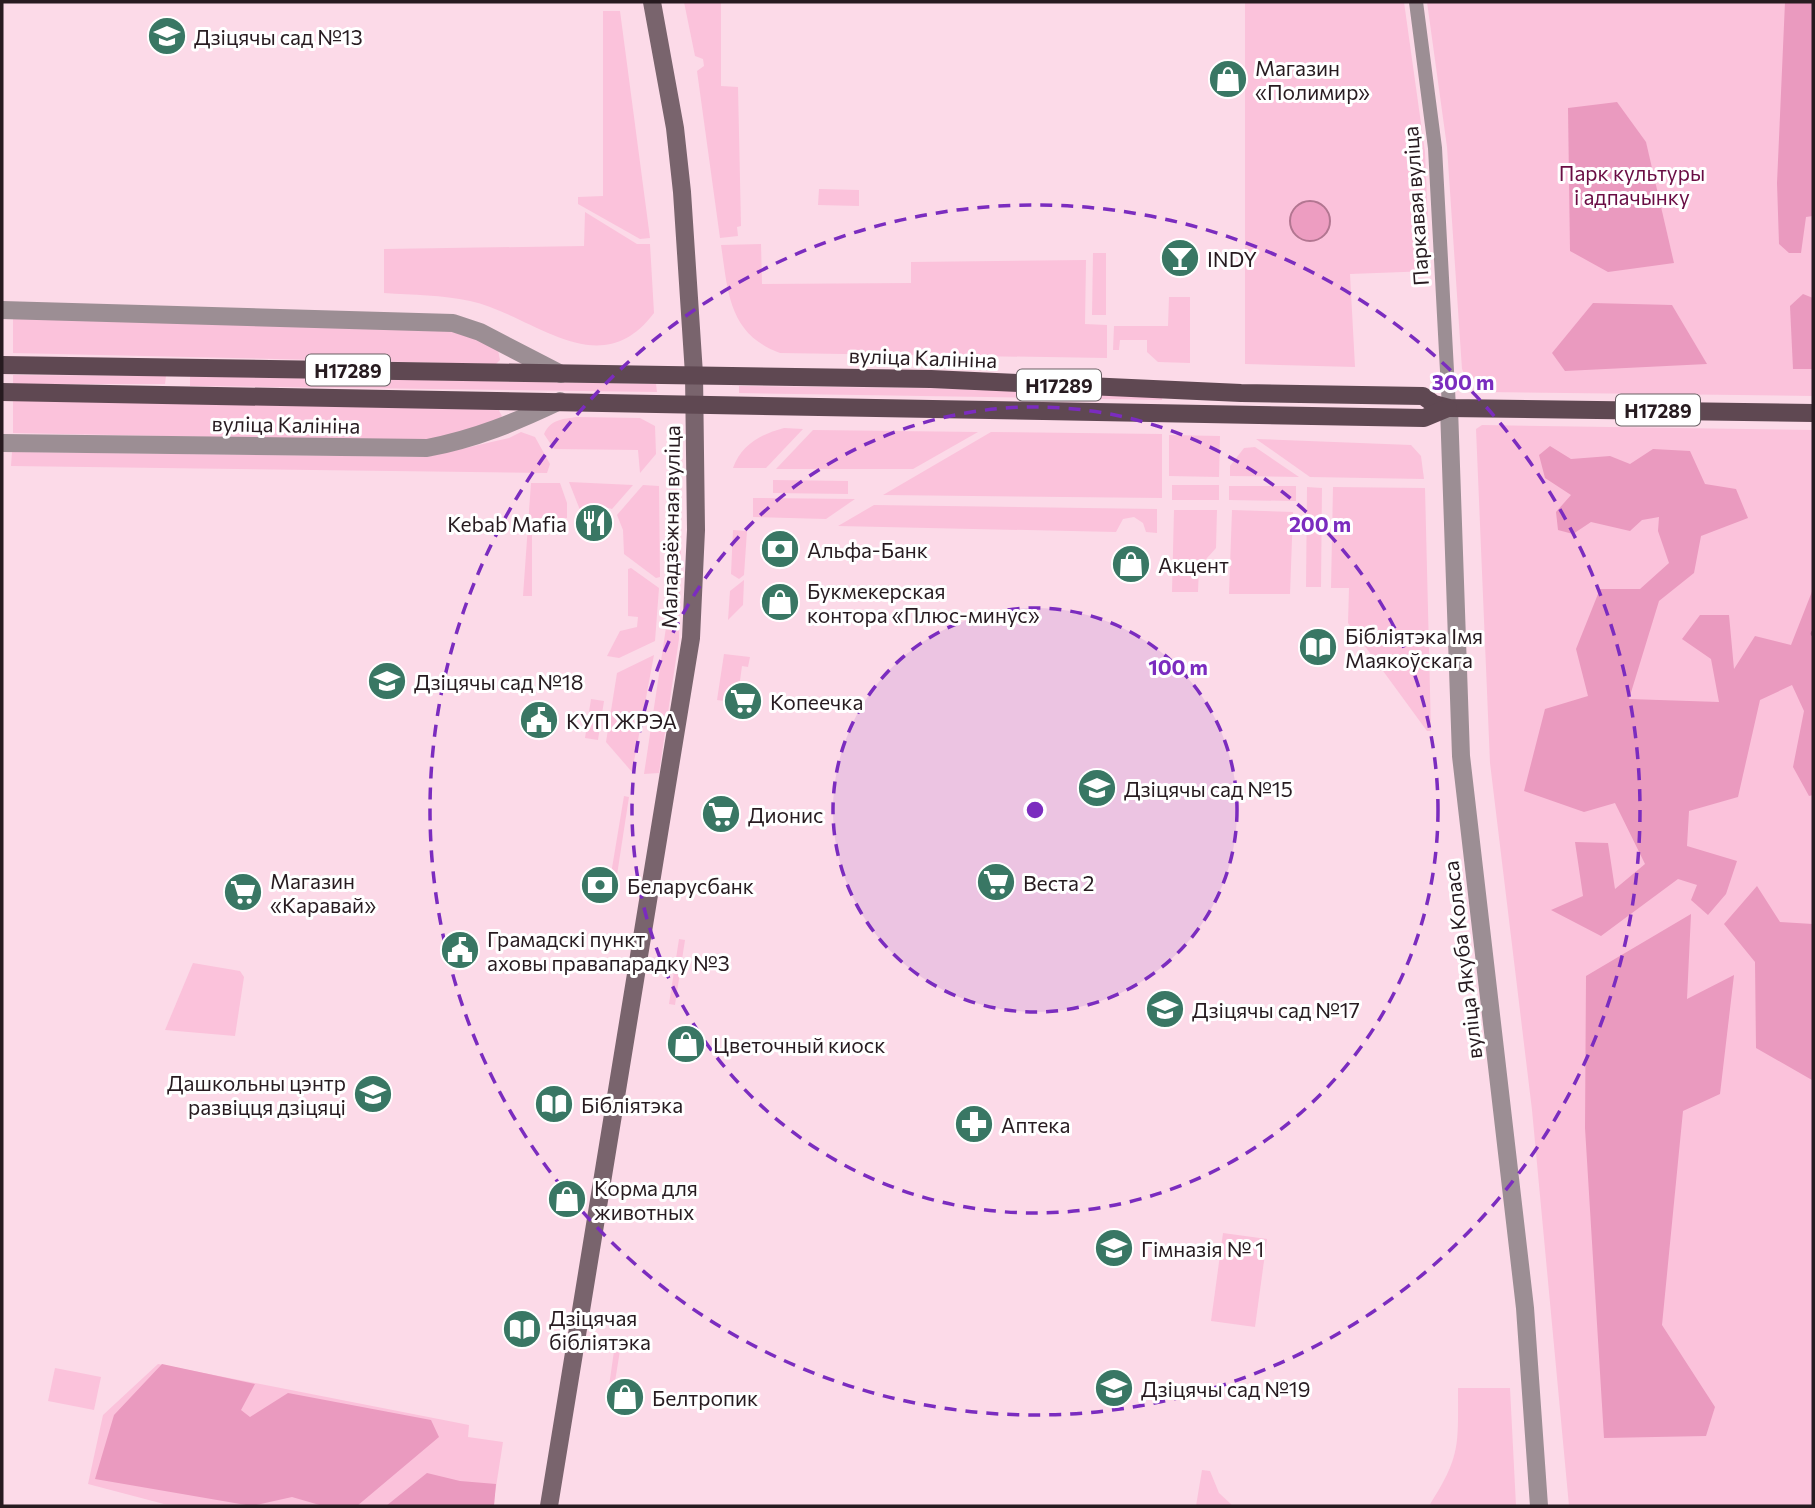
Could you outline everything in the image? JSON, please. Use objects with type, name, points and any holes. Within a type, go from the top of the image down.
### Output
[{"type":"main road","name":"Маладзёжная вуліца","points":[[549,1506],[691,638],[696,530],[694,374],[675,128],[652,2]]},
{"type":"main road","name":"вуліца Калініна","points":[[2,365],[931,379],[1241,393],[1423,396],[1434,404],[1449,408],[1813,412]]},
{"type":"main road","points":[[173,367],[173,397]]},
{"type":"main road","name":"вуліца Калініна","points":[[2,392],[1424,418],[1449,408]]},
{"type":"street","name":"Паркавая вуліца","points":[[1416,2],[1435,148],[1449,408]]},
{"type":"street","name":"вуліца Калініна","points":[[2,310],[453,323],[497,340],[561,374]]},
{"type":"street","points":[[491,373],[506,362],[506,354],[497,340]]},
{"type":"street","name":"вуліца Калініна","points":[[2,443],[427,448],[463,442],[511,425],[562,401]]},
{"type":"street","name":"вуліца Якуба Коласа","points":[[1449,408],[1461,756],[1525,1308],[1539,1506]]},
{"type":"green space","points":[[684,2],[721,2],[721,86],[738,87],[741,226],[737,227],[738,236],[720,238],[697,71],[704,66],[703,59],[695,56]]},
{"type":"green space","points":[[1245,2],[1404,2],[1425,152],[1430,271],[1350,274],[1355,367],[1245,364]]},
{"type":"green space","name":"Парк культуры і адпачынку","points":[[1427,2],[1813,2],[1813,396],[1486,392],[1468,382],[1462,369],[1447,147]]},
{"type":"green space","points":[[1785,2],[1813,2],[1813,216],[1806,217],[1801,253],[1789,253],[1779,244],[1777,183]]},
{"type":"green space","points":[[603,11],[620,11],[650,238],[640,239],[578,204],[578,197],[603,196]]},
{"type":"green space","points":[[1617,102],[1646,142],[1674,263],[1608,272],[1570,251],[1568,108]]},
{"type":"green space","points":[[819,189],[859,190],[859,206],[818,205]]},
{"type":"green space","points":[[585,212],[637,244],[650,244],[654,313],[633,334],[611,344],[588,345],[565,340],[470,301],[384,293],[384,249],[584,246]]},
{"type":"green space","points":[[761,244],[762,284],[911,283],[911,262],[1086,260],[1085,324],[1107,325],[1107,358],[780,353],[763,345],[740,323],[726,279],[721,245]]},
{"type":"green space","points":[[1093,253],[1106,253],[1106,315],[1092,315]]},
{"type":"green space","points":[[1803,294],[1813,298],[1813,369],[1793,369],[1790,306]]},
{"type":"green space","points":[[1169,297],[1190,297],[1190,363],[1158,362],[1147,352],[1147,340],[1120,340],[1119,350],[1113,350],[1114,326],[1168,326]]},
{"type":"green space","points":[[1593,303],[1672,305],[1707,364],[1565,371],[1552,353]]},
{"type":"green space","points":[[13,316],[453,330],[477,338],[498,350],[500,360],[496,364],[13,353]]},
{"type":"green space","points":[[13,375],[166,376],[165,384],[13,384]]},
{"type":"green space","points":[[190,376],[656,384],[657,392],[190,386]]},
{"type":"green space","points":[[739,386],[1163,391],[1162,400],[739,393]]},
{"type":"green space","points":[[13,399],[497,407],[502,416],[499,421],[427,441],[13,433]]},
{"type":"green space","points":[[577,417],[640,418],[655,426],[656,454],[640,473],[638,450],[554,449],[544,434],[547,429],[558,421]]},
{"type":"green space","points":[[1482,425],[1813,430],[1813,1506],[1569,1506],[1532,1110],[1490,763],[1476,429]]},
{"type":"green space","points":[[784,428],[803,429],[766,468],[733,468],[741,453],[753,442]]},
{"type":"green space","points":[[813,430],[978,432],[913,469],[776,469]]},
{"type":"green space","points":[[521,432],[535,437],[550,464],[547,473],[11,466],[12,452],[426,457],[509,438]]},
{"type":"green space","points":[[991,432],[1162,434],[1162,498],[883,495]]},
{"type":"green space","points":[[1169,435],[1220,436],[1219,477],[1169,476]]},
{"type":"green space","points":[[1256,439],[1411,445],[1421,456],[1424,479],[1310,477]]},
{"type":"green space","points":[[1550,446],[1571,459],[1610,456],[1630,464],[1653,449],[1690,451],[1705,484],[1736,489],[1748,518],[1701,536],[1694,573],[1659,601],[1629,699],[1719,702],[1711,659],[1682,639],[1700,615],[1729,615],[1734,669],[1755,636],[1791,645],[1813,589],[1813,795],[1809,796],[1793,767],[1804,711],[1792,685],[1760,700],[1738,797],[1689,811],[1687,846],[1737,861],[1726,894],[1708,915],[1691,900],[1697,885],[1678,879],[1601,936],[1551,910],[1583,896],[1575,842],[1608,843],[1615,889],[1645,864],[1615,803],[1584,812],[1524,791],[1545,709],[1588,696],[1576,649],[1600,589],[1640,589],[1669,563],[1658,531],[1659,517],[1642,520],[1630,531],[1591,522],[1573,534],[1558,530],[1556,512],[1571,495],[1545,478],[1539,455]]},
{"type":"green space","points":[[1255,447],[1299,477],[1230,476],[1230,466],[1244,448]]},
{"type":"green space","points":[[668,448],[674,452],[681,531],[679,639],[659,773],[644,774],[667,621],[670,545]]},
{"type":"green space","points":[[773,480],[848,481],[848,494],[773,493]]},
{"type":"green space","points":[[569,482],[633,485],[612,509],[601,506],[580,510]]},
{"type":"green space","points":[[531,483],[560,483],[567,503],[567,518],[532,518],[532,596],[523,596]]},
{"type":"green space","points":[[643,485],[659,486],[660,577],[656,578],[624,554],[623,530],[617,515]]},
{"type":"green space","points":[[1172,485],[1219,485],[1219,500],[1172,500]]},
{"type":"green space","points":[[1229,486],[1296,486],[1296,501],[1229,500]]},
{"type":"green space","points":[[1307,487],[1322,488],[1321,587],[1306,587]]},
{"type":"green space","points":[[1333,487],[1425,488],[1431,731],[1427,731],[1348,623],[1349,588],[1331,588]]},
{"type":"green space","points":[[753,498],[855,499],[826,519],[753,517]]},
{"type":"green space","points":[[874,505],[1157,509],[1157,533],[1146,532],[1143,523],[1134,517],[1123,519],[1116,532],[838,526]]},
{"type":"green space","points":[[1174,510],[1217,510],[1216,548],[1199,567],[1198,592],[1172,592]]},
{"type":"green space","points":[[1232,510],[1293,512],[1290,594],[1229,594]]},
{"type":"green space","points":[[733,530],[747,531],[744,575],[739,579],[731,574]]},
{"type":"green space","points":[[631,568],[659,588],[655,641],[619,658],[607,656],[620,631],[637,627],[638,617],[628,616],[628,569]]},
{"type":"green space","points":[[744,580],[743,605],[728,620],[730,591]]},
{"type":"green space","points":[[724,654],[750,657],[748,667],[742,666],[737,703],[717,700]]},
{"type":"green space","points":[[654,655],[632,772],[606,742],[617,673]]},
{"type":"green space","points":[[591,699],[604,701],[598,740],[585,738]]},
{"type":"green space","points":[[624,796],[629,797],[617,875],[611,874]]},
{"type":"green space","points":[[1757,886],[1780,922],[1813,924],[1812,1080],[1756,1048],[1755,962],[1724,924]]},
{"type":"green space","points":[[1691,914],[1687,999],[1734,975],[1720,1094],[1683,1111],[1662,1325],[1715,1407],[1706,1436],[1604,1438],[1585,1128],[1586,976]]},
{"type":"green space","points":[[679,939],[685,940],[675,1005],[669,1004]]},
{"type":"green space","points":[[193,963],[240,971],[244,977],[235,1036],[165,1030]]},
{"type":"green space","points":[[1223,1233],[1267,1239],[1255,1327],[1211,1321]]},
{"type":"green space","points":[[616,1337],[622,1338],[613,1394],[608,1393]]},
{"type":"green space","points":[[158,1364],[469,1425],[468,1437],[503,1442],[493,1506],[194,1506],[164,1504],[88,1484],[103,1415]]},
{"type":"green space","points":[[162,1364],[255,1384],[241,1410],[250,1417],[288,1393],[431,1420],[439,1437],[357,1506],[323,1506],[292,1497],[252,1506],[95,1479],[114,1415]]},
{"type":"green space","points":[[55,1368],[101,1377],[94,1410],[48,1401]]},
{"type":"green space","points":[[1458,1388],[1510,1388],[1516,1506],[1429,1506],[1447,1475],[1456,1450]]},
{"type":"green space","points":[[1202,1470],[1210,1471],[1219,1493],[1233,1506],[1196,1506]]},
{"type":"green space","points":[[427,1473],[460,1481],[496,1484],[494,1506],[386,1506]]},
{"type":"shaded area","points":[[1310,201],[1324,207],[1330,221],[1324,235],[1310,241],[1296,235],[1290,221],[1296,207]]},
{"type":"place","name":"Дзіцячы сад №13","points":[[167,36]]},
{"type":"place","name":"Магазин «Полимир»","points":[[1228,79]]},
{"type":"place","name":"INDY","points":[[1180,258]]},
{"type":"place","name":"Kebab Mafia","points":[[594,523]]},
{"type":"place","name":"Альфа-Банк","points":[[780,549]]},
{"type":"place","name":"Акцент","points":[[1131,564]]},
{"type":"place","name":"Букмекерская контора «Плюс-минус»","points":[[780,602]]},
{"type":"place","name":"Бібліятэка Імя Маякоўскага","points":[[1318,647]]},
{"type":"place","name":"Дзіцячы сад №18","points":[[387,681]]},
{"type":"place","name":"Копеечка","points":[[743,701]]},
{"type":"place","name":"КУП ЖРЭА","points":[[539,720]]},
{"type":"place","name":"Дзіцячы сад №15","points":[[1097,788]]},
{"type":"place","name":"Дионис","points":[[721,814]]},
{"type":"place","name":"Веста 2","points":[[996,882]]},
{"type":"place","name":"Беларусбанк","points":[[600,885]]},
{"type":"place","name":"Магазин «Каравай»","points":[[243,892]]},
{"type":"place","name":"Грамадскі пункт аховы правапарадку №3","points":[[460,950]]},
{"type":"place","name":"Дзіцячы сад №17","points":[[1165,1009]]},
{"type":"place","name":"Цветочный киоск","points":[[686,1044]]},
{"type":"place","name":"Дашкольны цэнтр развіцця дзіцяці","points":[[373,1094]]},
{"type":"place","name":"Бібліятэка","points":[[554,1104]]},
{"type":"place","name":"Аптека","points":[[974,1124]]},
{"type":"place","name":"Корма для животных","points":[[567,1199]]},
{"type":"place","name":"Гімназія № 1","points":[[1114,1248]]},
{"type":"place","name":"Дзіцячая бібліятэка","points":[[522,1329]]},
{"type":"place","name":"Дзіцячы сад №19","points":[[1114,1388]]},
{"type":"place","name":"Белтропик","points":[[625,1397]]}]
